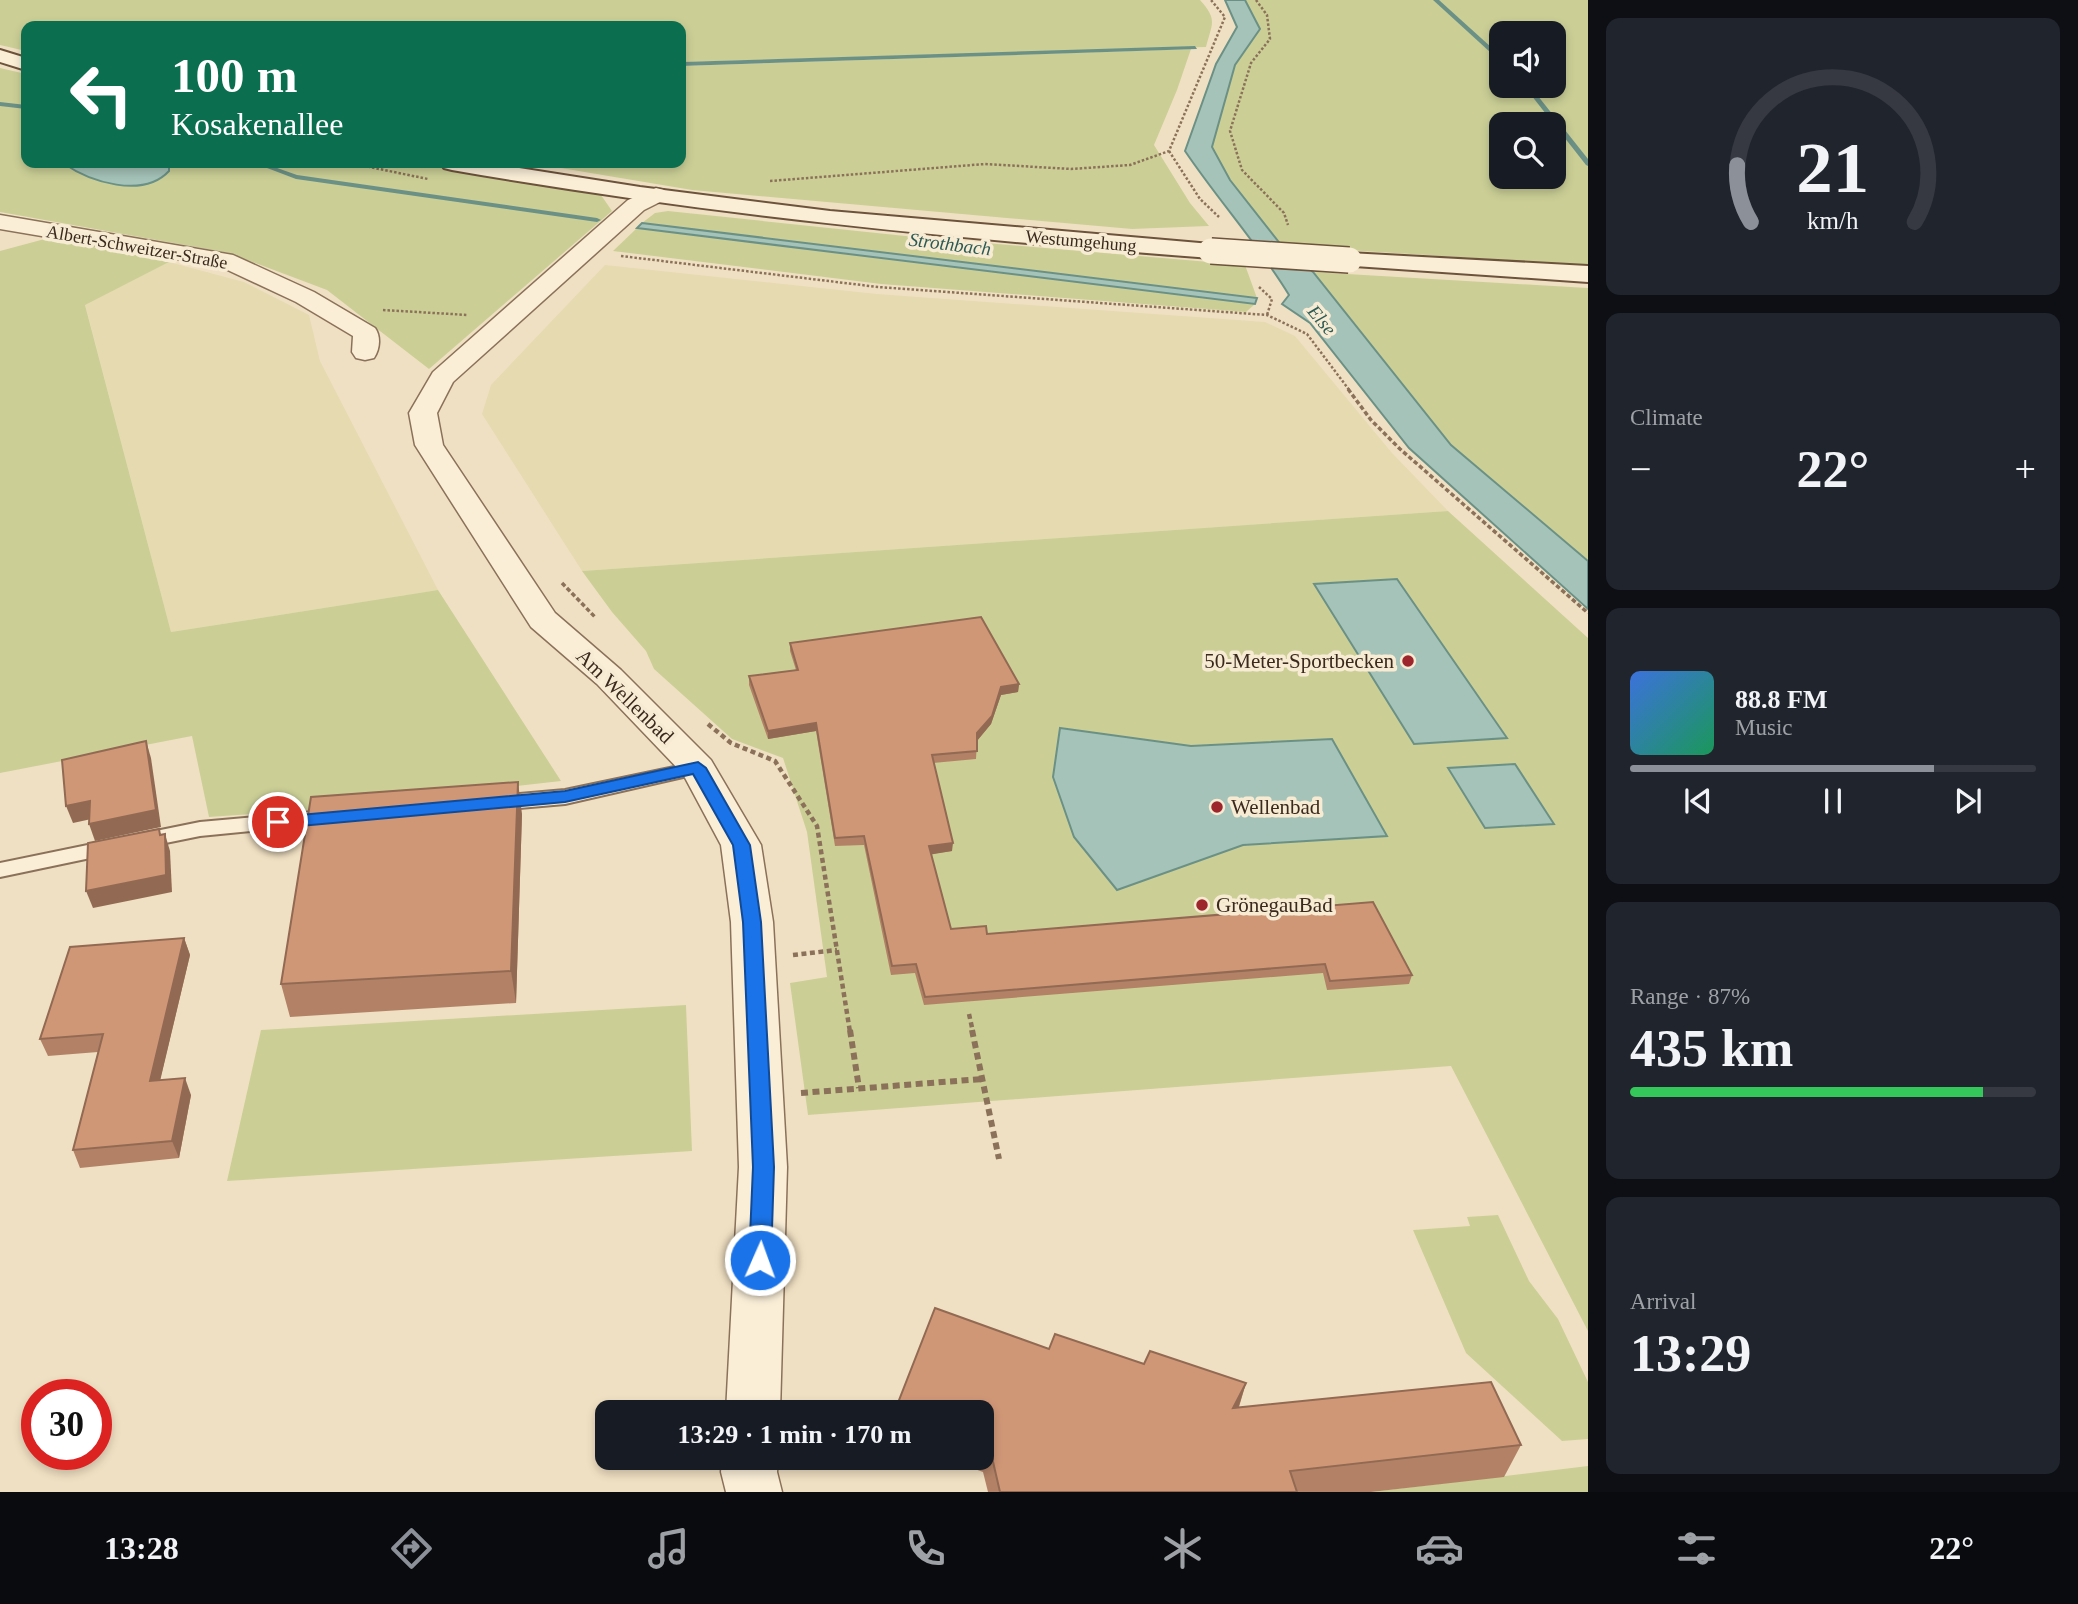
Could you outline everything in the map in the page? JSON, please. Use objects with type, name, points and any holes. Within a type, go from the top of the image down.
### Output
[{"type":"main road","points":[[0,57],[21,63]]},
{"type":"main road","name":"Westumgehung","points":[[484,168],[656,195],[956,230],[1211,251],[1588,274]]},
{"type":"street","name":"Am Wellenbad","points":[[656,195],[636,205],[442,378],[423,413],[429,445],[543,620],[609,677],[698,768],[741,845],[752,922],[763,1167],[753,1400]]},
{"type":"street","name":"Albert-Schweitzer-Straße","points":[[0,222],[225,260],[325,309],[366,333],[365,352]]},
{"type":"street","points":[[0,241],[30,228]]},
{"type":"street","points":[[750,1470],[754,1492]]},
{"type":"lane","points":[[471,805],[565,797],[698,768]]},
{"type":"lane","points":[[0,870],[200,829],[349,816]]},
{"type":"path","points":[[802,180],[985,164],[1071,169],[1130,165],[1169,151],[1225,17],[1211,0]]},
{"type":"path","points":[[1256,0],[1267,15],[1270,39],[1251,63],[1230,131],[1242,170],[1284,213],[1291,234]]},
{"type":"path","points":[[586,252],[878,287],[1267,315],[1307,334],[1371,420],[1400,449],[1588,613]]},
{"type":"path","points":[[1262,289],[1272,299],[1267,315]]},
{"type":"path","points":[[325,309],[413,310],[511,318]]},
{"type":"path","points":[[561,582],[595,618]]},
{"type":"path","points":[[702,720],[731,743],[775,761],[817,826],[859,1088]]},
{"type":"path","points":[[969,1014],[999,1159]]},
{"type":"path","points":[[761,1096],[982,1079]]},
{"type":"shaded area","points":[[169,262],[244,282],[309,315],[320,361],[438,590],[171,632],[85,304]]},
{"type":"shaded area","points":[[605,265],[877,294],[1265,322],[1295,336],[1392,453],[1448,511],[582,571],[482,414],[491,385]]},
{"type":"green space","points":[[0,0],[1200,0],[1209,12],[1212,22],[1206,47],[686,62],[686,21],[21,21],[21,50],[0,45]]},
{"type":"green space","points":[[1245,0],[1588,0],[1588,265],[1282,246],[1230,180],[1212,147],[1235,65],[1260,29]]},
{"type":"green space","points":[[1191,49],[1154,145],[1190,203],[1209,226],[1132,229],[692,190],[561,168],[686,168],[686,66]]},
{"type":"green space","points":[[0,68],[21,73],[21,168],[442,168],[601,195],[612,211],[429,369],[327,290],[229,253],[0,212]]},
{"type":"green space","points":[[668,211],[915,237],[1245,265],[1257,298],[642,223],[655,213]]},
{"type":"green space","points":[[637,228],[1255,304],[1246,312],[881,284],[613,251]]},
{"type":"green space","points":[[52,237],[169,262],[85,305],[171,632],[438,590],[561,781],[299,811],[209,817],[192,736],[0,773],[0,251]]},
{"type":"green space","points":[[1313,272],[1588,288],[1588,561],[1451,445]]},
{"type":"green space","name":"GrönegauBad","points":[[1448,511],[1588,638],[1588,1331],[1451,1066],[808,1115],[790,983],[827,977],[807,832],[783,758],[732,739],[654,669],[646,651],[612,612],[582,571]]},
{"type":"green space","points":[[686,1005],[692,1151],[227,1181],[261,1030]]},
{"type":"green space","points":[[1498,1215],[1529,1281],[1558,1319],[1588,1382],[1588,1439],[1562,1441],[1466,1353],[1413,1230],[1470,1226],[1467,1217]]},
{"type":"green space","points":[[1588,1466],[1588,1492],[1371,1492]]},
{"type":"water","name":"Else","points":[[1225,0],[1245,0],[1260,29],[1235,65],[1212,147],[1230,180],[1282,246],[1313,272],[1451,445],[1588,561],[1588,609],[1409,448],[1310,323],[1282,304],[1289,295],[1185,151],[1216,64],[1237,27]]},
{"type":"water","points":[[71,168],[169,168],[169,171],[158,179],[131,186],[116,185]]},
{"type":"water","points":[[642,223],[1257,298],[1255,304],[637,228]]},
{"type":"water","name":"50-Meter-Sportbecken","points":[[1397,579],[1507,738],[1414,744],[1314,584]]},
{"type":"water","name":"Wellenbad","points":[[1060,728],[1191,746],[1332,739],[1387,836],[1243,845],[1117,890],[1074,837],[1053,777]]},
{"type":"water","points":[[1515,764],[1554,824],[1485,828],[1448,768]]},
{"type":"building","name":"GrönegauBad","points":[[981,617],[1019,684],[1001,687],[992,716],[977,733],[977,751],[932,755],[953,843],[929,846],[951,929],[986,926],[987,934],[1373,902],[1412,975],[1330,981],[1325,964],[925,997],[916,964],[892,966],[864,836],[835,838],[816,723],[768,731],[749,676],[798,670],[790,643]]},
{"type":"building","points":[[146,741],[156,810],[89,824],[90,801],[66,806],[62,760]]},
{"type":"building","points":[[518,782],[511,971],[281,984],[311,797]]},
{"type":"building","points":[[159,829],[160,835],[165,834],[166,875],[86,891],[88,843]]},
{"type":"building","points":[[184,938],[150,1081],[185,1078],[172,1141],[73,1150],[103,1034],[40,1039],[70,947]]},
{"type":"building","points":[[935,1308],[1049,1349],[1055,1334],[1144,1364],[1150,1351],[1246,1383],[1233,1408],[1491,1382],[1521,1445],[1290,1471],[1297,1492],[1000,1492],[994,1466],[994,1400],[899,1400]]},
{"type":"waterway","points":[[1436,0],[1489,49]]},
{"type":"waterway","points":[[686,64],[1195,48]]},
{"type":"waterway","points":[[1536,98],[1588,164]]},
{"type":"waterway","name":"Strothbach","points":[[0,104],[21,106]]},
{"type":"waterway","name":"Strothbach","points":[[271,168],[296,177],[597,220]]},
{"type":"place","name":"50-Meter-Sportbecken","points":[[1408,661]]},
{"type":"place","name":"Wellenbad","points":[[1217,807]]},
{"type":"place","name":"GrönegauBad","points":[[1202,905]]},
{"type":"route","points":[[278,822],[565,797],[698,768],[741,845],[752,922],[763,1167],[760,1260]]}]
